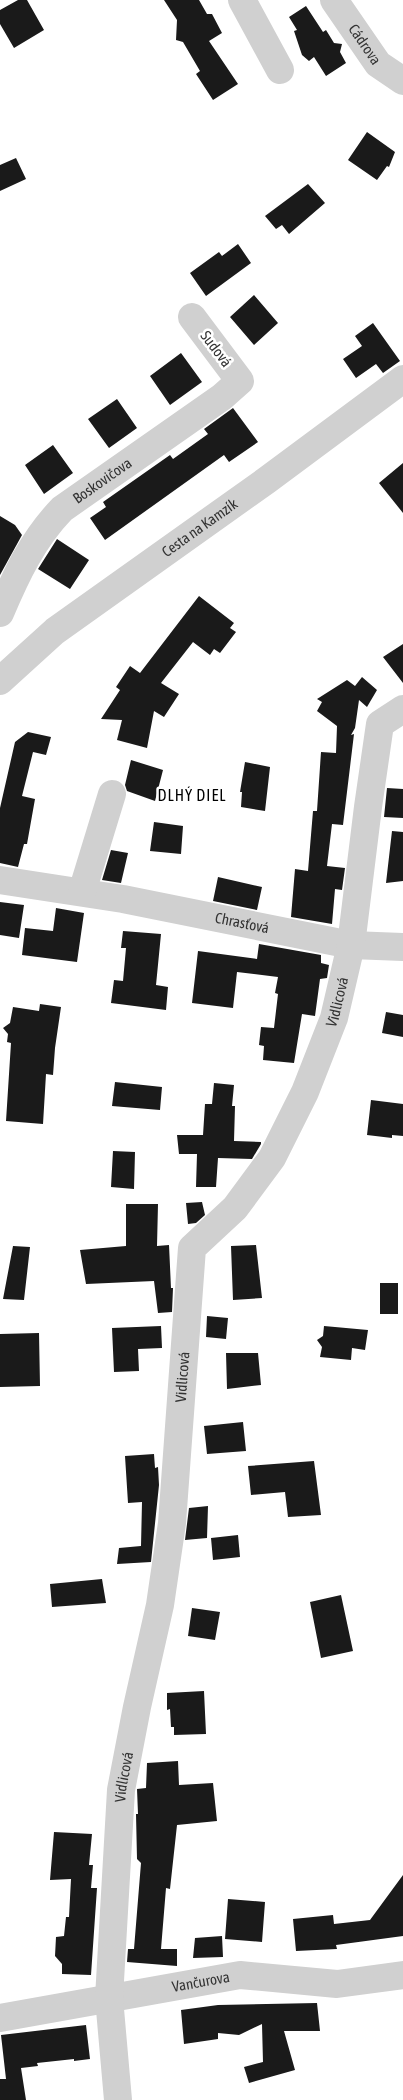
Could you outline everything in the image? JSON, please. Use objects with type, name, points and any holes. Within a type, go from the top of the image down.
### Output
[{"type":"street","points":[[242,0],[280,70]]},
{"type":"street","name":"Cádrova","points":[[334,0],[378,64],[403,81]]},
{"type":"street","name":"Sudová","points":[[192,317],[240,380]]},
{"type":"street","name":"Cesta na Kamzík","points":[[0,681],[55,631],[267,480],[403,379]]},
{"type":"street","name":"Boskovičova","points":[[0,613],[13,581],[34,544],[48,524],[62,509],[222,397],[240,380]]},
{"type":"street","name":"Vidlicová","points":[[118,2100],[109,1998],[121,1790],[160,1605],[172,1523],[192,1248],[236,1208],[272,1158],[305,1092],[334,1018],[351,945],[380,724],[403,709]]},
{"type":"street","points":[[82,892],[112,794]]},
{"type":"street","name":"Chrasťová","points":[[0,880],[160,906],[351,945],[403,947]]},
{"type":"street","name":"Vančurova","points":[[0,2018],[240,1975],[337,1984],[403,1975]]},
{"type":"building","points":[[18,0],[27,0],[44,30],[14,48],[0,24],[0,10]]},
{"type":"building","points":[[164,0],[199,0],[207,14],[212,14],[222,33],[209,41],[238,84],[213,100],[196,74],[200,71],[183,42],[176,40],[177,20]]},
{"type":"building","points":[[306,6],[323,32],[326,30],[334,43],[342,44],[340,52],[346,63],[326,76],[314,57],[309,61],[302,55],[294,31],[297,30],[289,17]]},
{"type":"building","points":[[367,132],[395,152],[389,167],[387,166],[377,180],[348,160]]},
{"type":"building","points":[[16,158],[26,179],[0,191],[0,165]]},
{"type":"building","points":[[308,184],[325,203],[289,234],[282,225],[276,229],[265,216]]},
{"type":"building","points":[[238,244],[251,263],[206,296],[190,273],[219,252],[222,256]]},
{"type":"building","points":[[254,295],[278,323],[254,345],[230,317]]},
{"type":"building","points":[[373,323],[400,361],[383,373],[376,364],[356,378],[343,359],[362,346],[355,336]]},
{"type":"building","points":[[181,353],[202,382],[170,405],[150,376]]},
{"type":"building","points":[[117,399],[137,428],[109,448],[88,419]]},
{"type":"building","points":[[233,408],[258,442],[229,462],[224,455],[105,540],[90,518],[106,507],[103,502],[170,455],[173,459],[208,434],[204,429]]},
{"type":"building","points":[[53,445],[73,473],[44,494],[25,465]]},
{"type":"building","points":[[403,463],[403,513],[379,483]]},
{"type":"building","points":[[0,516],[15,525],[22,535],[0,575]]},
{"type":"building","points":[[57,539],[89,560],[70,589],[38,569]]},
{"type":"building","points":[[199,596],[234,623],[230,628],[236,632],[220,653],[214,649],[210,655],[193,642],[161,683],[179,694],[164,717],[154,711],[147,748],[117,740],[122,720],[101,719],[120,690],[116,687],[130,666],[140,673]]},
{"type":"building","points":[[403,644],[403,683],[383,657]]},
{"type":"building","points":[[362,677],[377,690],[367,707],[359,700],[355,728],[351,735],[354,734],[343,825],[332,824],[327,866],[345,868],[342,890],[335,889],[332,924],[291,917],[295,869],[308,871],[313,811],[317,811],[321,752],[336,753],[337,726],[317,711],[322,702],[317,699],[347,680],[355,686]]},
{"type":"building","points":[[28,732],[51,737],[46,755],[33,752],[22,796],[35,799],[27,844],[24,844],[18,867],[0,863],[0,808],[15,742]]},
{"type":"building","points":[[131,760],[163,770],[155,801],[127,791],[125,785]]},
{"type":"building","points":[[245,762],[270,767],[265,811],[241,807],[242,792],[240,792]]},
{"type":"building","points":[[387,788],[403,789],[403,818],[384,817]]},
{"type":"building","points":[[154,822],[183,826],[181,854],[150,851]]},
{"type":"building","points":[[392,831],[403,832],[403,881],[386,883]]},
{"type":"building","points":[[111,850],[128,853],[121,883],[102,880]]},
{"type":"building","points":[[218,877],[262,887],[257,910],[213,901]]},
{"type":"building","points":[[0,902],[24,905],[19,938],[0,935]]},
{"type":"building","points":[[56,908],[84,913],[77,962],[22,955],[25,928],[53,931]]},
{"type":"building","points":[[123,931],[161,934],[156,985],[168,987],[166,1010],[111,1003],[114,980],[123,981],[126,948],[121,948]]},
{"type":"building","points":[[259,944],[321,955],[321,963],[329,965],[327,978],[320,979],[315,1016],[302,1014],[294,1063],[263,1060],[264,1046],[259,1045],[261,1027],[274,1028],[278,994],[275,993],[278,977],[237,972],[233,1008],[192,1003],[198,951],[257,959]]},
{"type":"building","points":[[40,1004],[61,1007],[53,1075],[46,1074],[43,1124],[6,1121],[11,1043],[7,1042],[8,1034],[3,1028],[10,1023],[13,1007],[39,1011]]},
{"type":"building","points":[[386,1012],[403,1015],[403,1037],[382,1033]]},
{"type":"building","points":[[115,1082],[162,1087],[160,1110],[112,1106]]},
{"type":"building","points":[[214,1083],[234,1085],[232,1106],[235,1106],[234,1141],[261,1142],[261,1144],[252,1159],[218,1158],[216,1187],[196,1187],[197,1154],[179,1154],[177,1135],[203,1135],[205,1104],[212,1104]]},
{"type":"building","points":[[371,1100],[403,1104],[403,1136],[392,1135],[392,1138],[367,1135]]},
{"type":"building","points":[[113,1151],[135,1152],[134,1189],[111,1187]]},
{"type":"building","points":[[202,1202],[205,1215],[196,1223],[188,1224],[186,1203]]},
{"type":"building","points":[[126,1204],[158,1204],[157,1246],[169,1245],[171,1288],[173,1288],[172,1312],[158,1313],[154,1281],[86,1284],[80,1250],[126,1246]]},
{"type":"building","points":[[256,1245],[262,1298],[233,1300],[231,1246]]},
{"type":"building","points":[[13,1246],[30,1247],[24,1300],[3,1299]]},
{"type":"building","points":[[380,1283],[398,1283],[398,1314],[380,1314]]},
{"type":"building","points":[[207,1316],[228,1318],[226,1339],[206,1337]]},
{"type":"building","points":[[161,1326],[162,1348],[138,1349],[139,1371],[114,1372],[112,1328]]},
{"type":"building","points":[[324,1326],[368,1330],[365,1350],[352,1348],[351,1360],[320,1357],[322,1347],[317,1340],[323,1336]]},
{"type":"building","points":[[39,1333],[40,1386],[0,1387],[0,1334]]},
{"type":"building","points":[[226,1353],[258,1353],[261,1385],[227,1389]]},
{"type":"building","points":[[243,1422],[246,1451],[207,1454],[204,1426]]},
{"type":"building","points":[[154,1454],[155,1468],[158,1467],[159,1485],[151,1562],[117,1564],[119,1548],[141,1546],[142,1502],[128,1503],[125,1456]]},
{"type":"building","points":[[314,1461],[321,1515],[288,1517],[285,1492],[251,1495],[248,1466]]},
{"type":"building","points":[[208,1506],[207,1538],[185,1540],[189,1508]]},
{"type":"building","points":[[238,1535],[240,1557],[213,1560],[211,1538]]},
{"type":"building","points":[[102,1579],[106,1603],[52,1607],[50,1584]]},
{"type":"building","points":[[341,1595],[353,1651],[321,1658],[310,1602]]},
{"type":"building","points":[[192,1608],[220,1612],[215,1640],[188,1636]]},
{"type":"building","points":[[204,1691],[206,1734],[174,1735],[174,1727],[171,1727],[170,1709],[167,1710],[167,1693]]},
{"type":"building","points":[[178,1761],[179,1785],[213,1783],[217,1821],[177,1825],[170,1889],[166,1888],[161,1949],[177,1949],[177,1966],[127,1962],[128,1949],[134,1949],[141,1863],[137,1859],[137,1789],[146,1788],[147,1763]]},
{"type":"building","points":[[54,1832],[92,1834],[89,1865],[93,1865],[91,1888],[97,1888],[91,1975],[62,1974],[62,1964],[55,1956],[56,1937],[64,1936],[66,1917],[69,1917],[71,1879],[50,1880]]},
{"type":"building","points":[[403,1875],[403,1936],[336,1945],[337,1949],[296,1951],[293,1919],[333,1915],[334,1924],[370,1920]]},
{"type":"building","points":[[228,1899],[265,1902],[262,1942],[225,1939]]},
{"type":"building","points":[[222,1936],[223,1957],[193,1958],[195,1938]]},
{"type":"building","points":[[317,2003],[320,2031],[284,2031],[295,2070],[249,2083],[244,2067],[263,2062],[262,2024],[239,2035],[218,2033],[218,2039],[184,2044],[181,2010],[218,2005]]},
{"type":"building","points":[[86,2025],[90,2059],[37,2063],[38,2066],[21,2068],[26,2100],[0,2100],[0,2079],[6,2079],[1,2035]]},
{"type":"district","name":"DLHÝ DIEL","points":[[192,795]]}]
